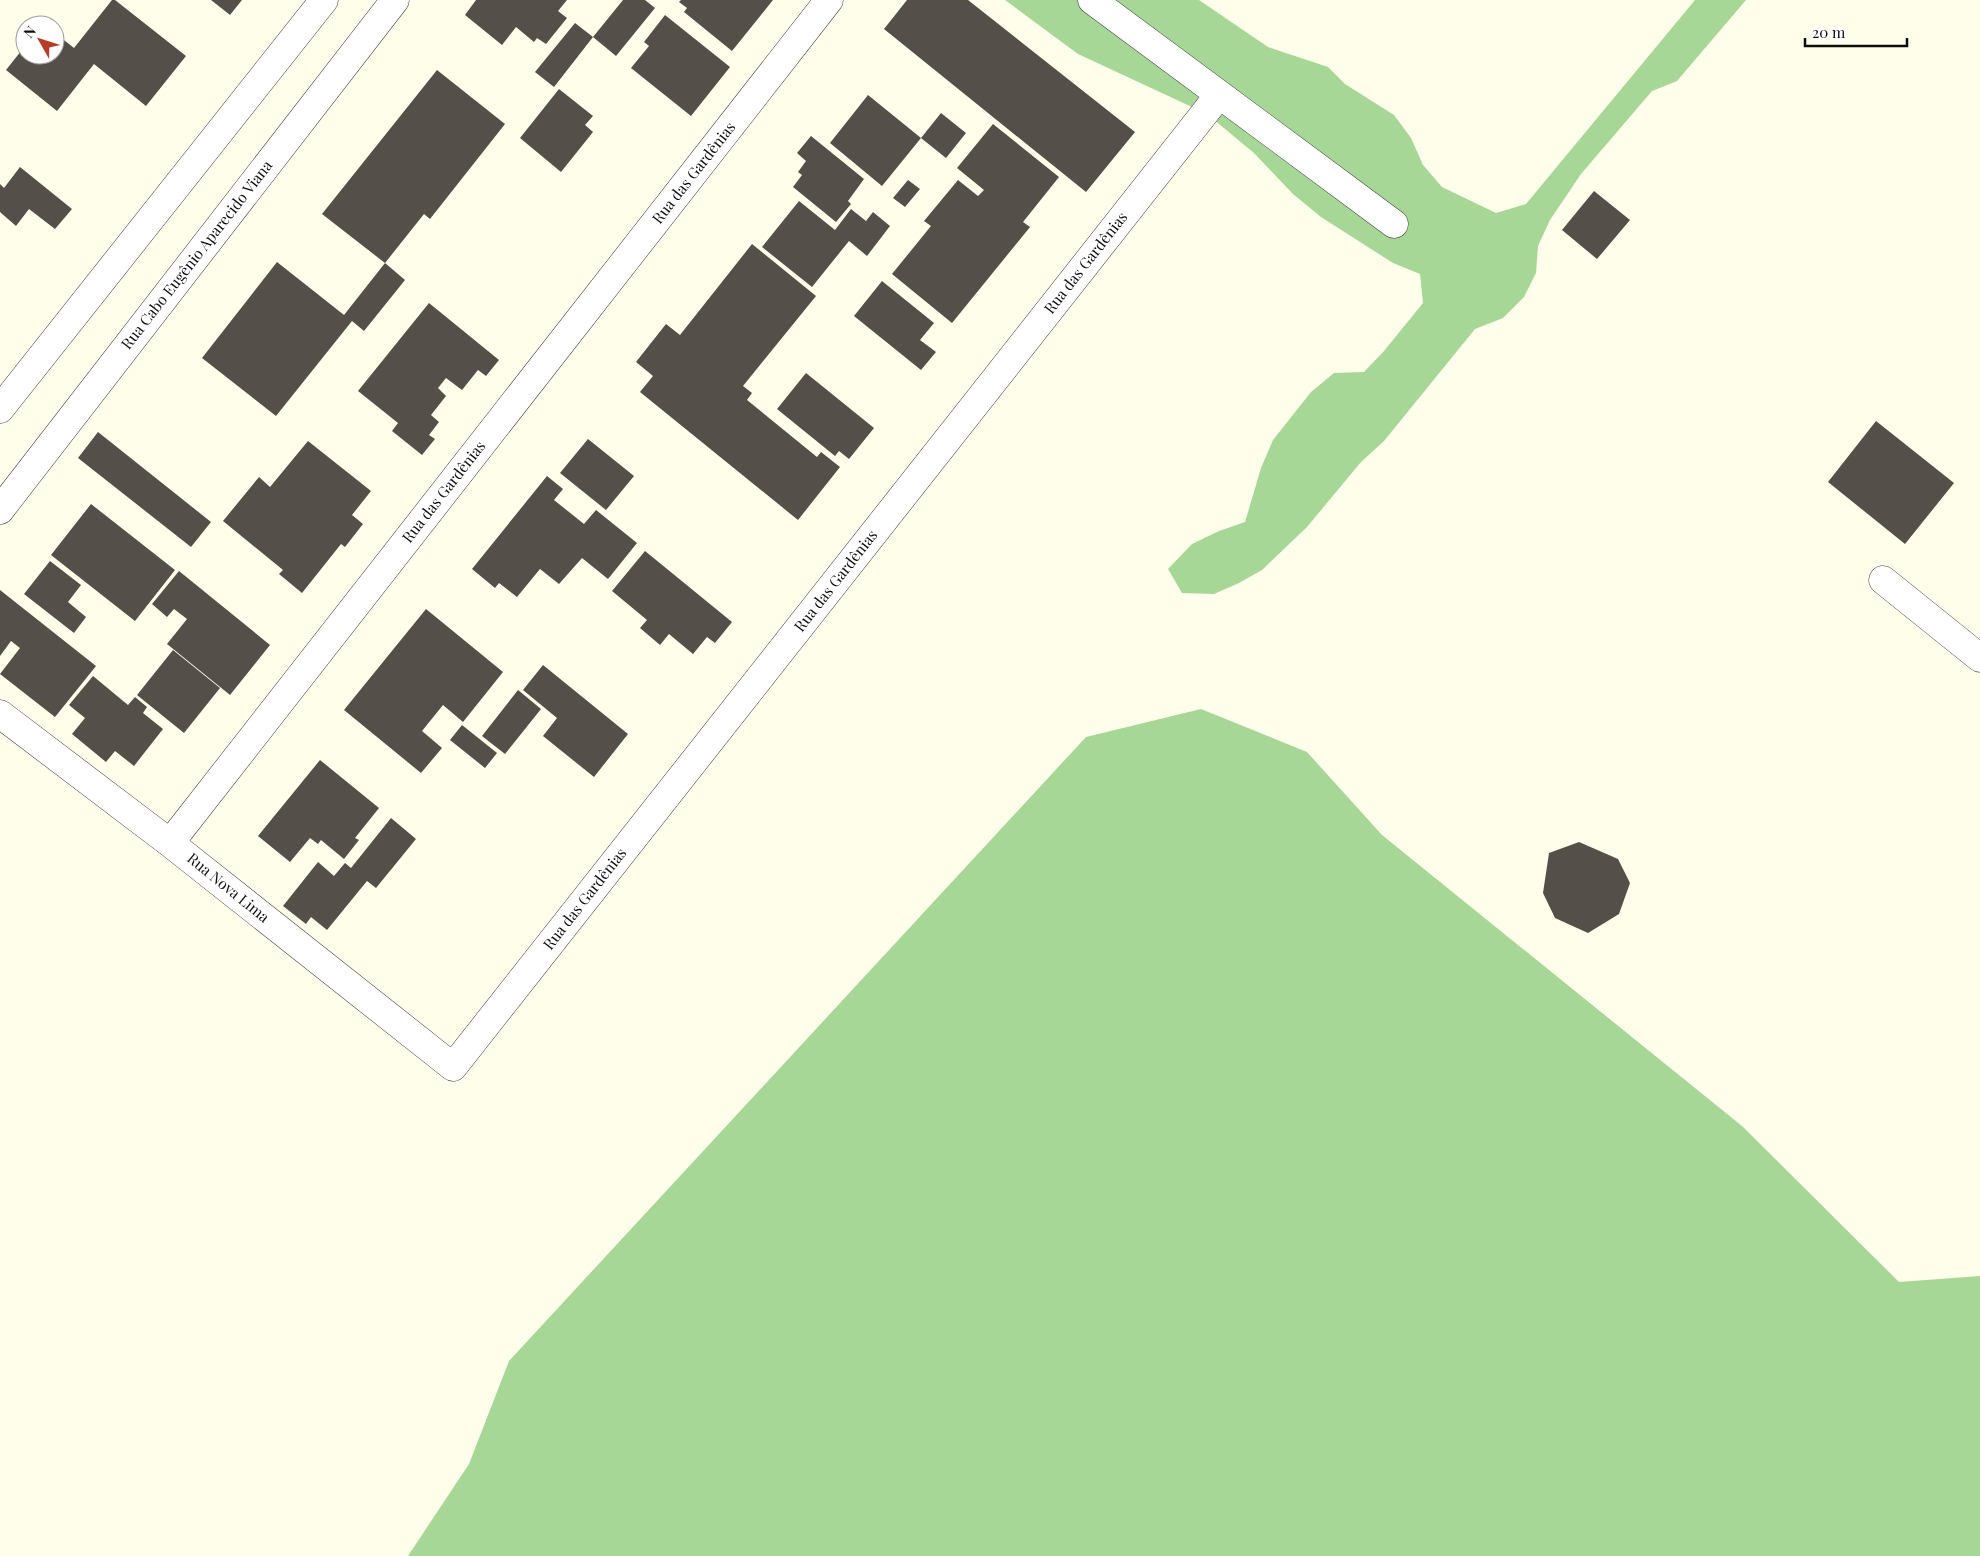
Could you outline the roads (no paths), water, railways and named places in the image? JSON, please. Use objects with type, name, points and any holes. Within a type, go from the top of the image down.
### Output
[{"type":"street","points":[[0,409],[324,0]]},
{"type":"street","name":"Rua Cabo Eugênio Aparecido Viana","points":[[0,510],[395,0]]},
{"type":"street","name":"Rua das Gardênias","points":[[170,842],[829,0]]},
{"type":"street","points":[[1092,0],[1394,224]]},
{"type":"street","name":"Rua das Gardênias","points":[[453,1067],[1219,95]]},
{"type":"street","points":[[1883,580],[1980,658]]},
{"type":"street","name":"Rua Nova Lima","points":[[0,714],[170,842],[453,1067]]}]
